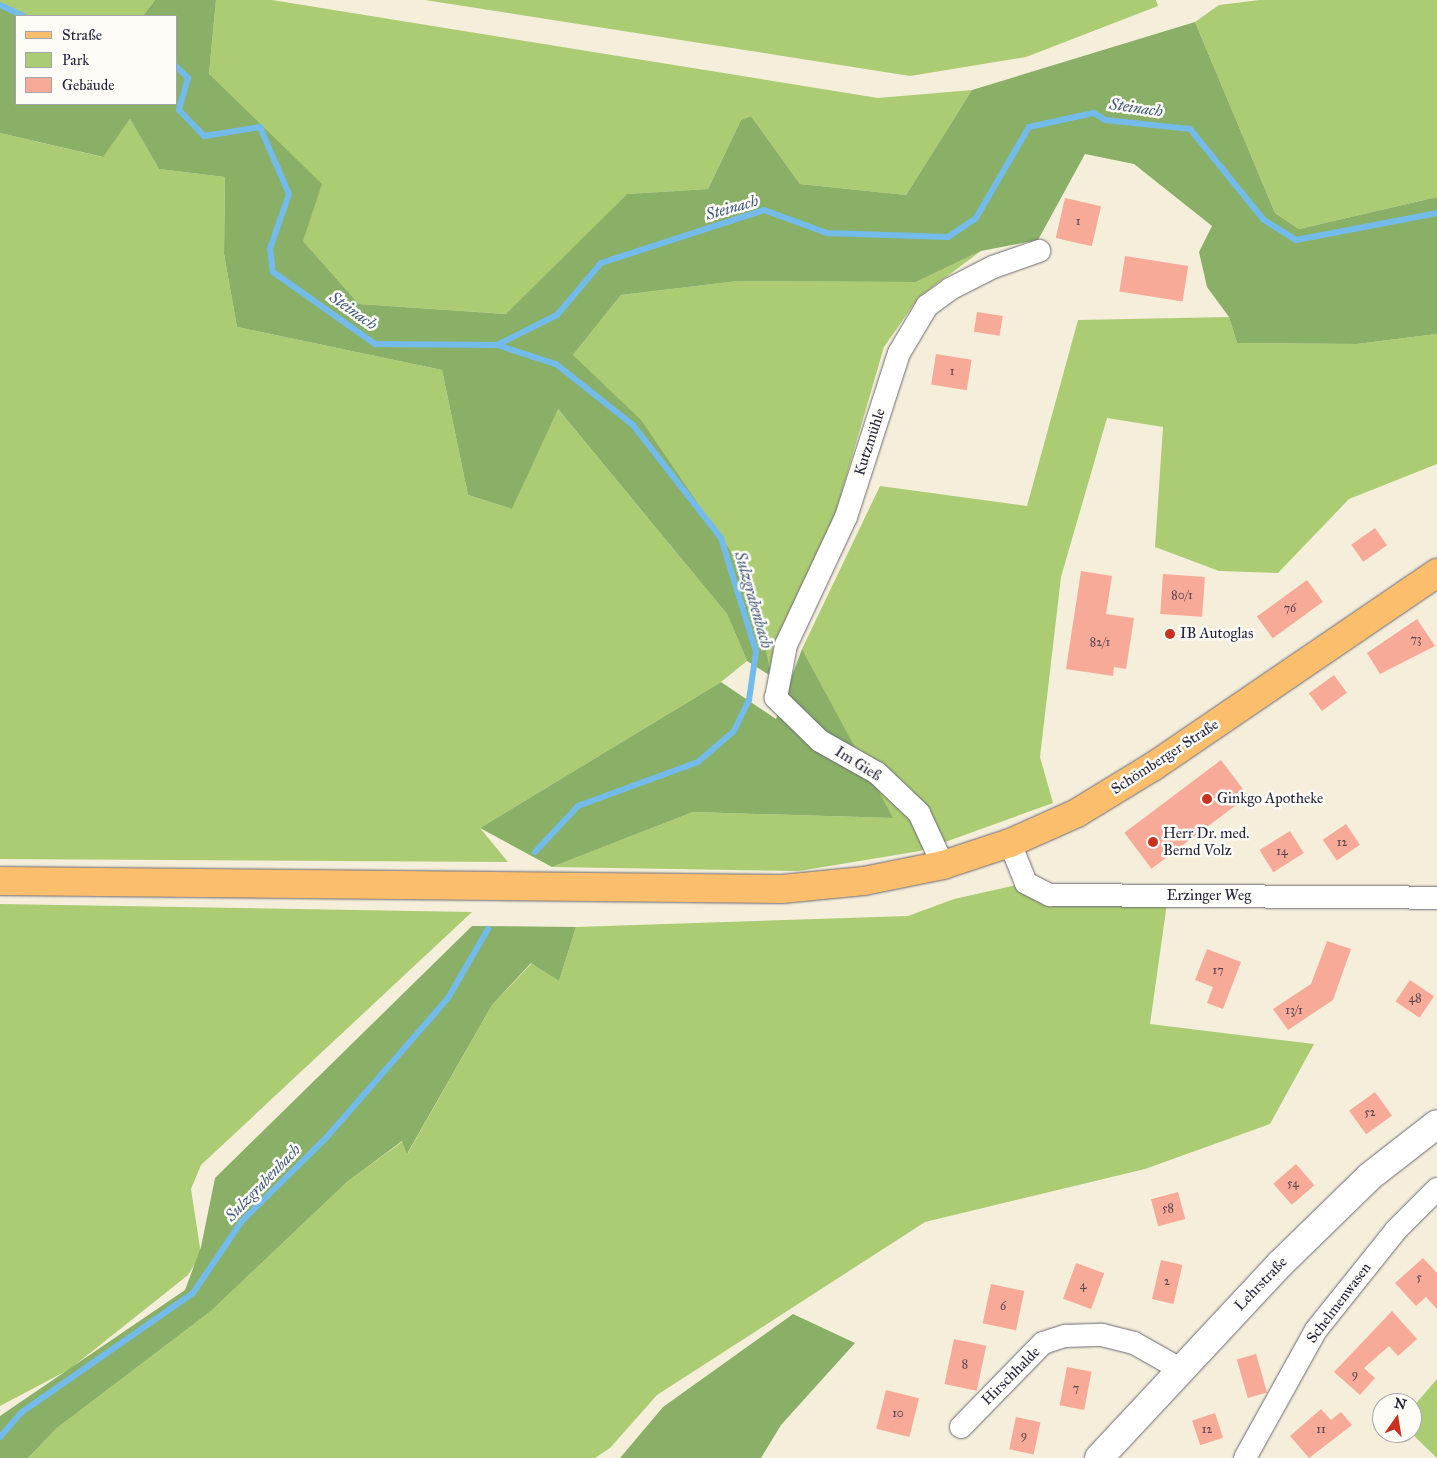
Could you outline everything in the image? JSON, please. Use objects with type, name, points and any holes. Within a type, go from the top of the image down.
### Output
[{"type":"main road","name":"Schömberger Straße","points":[[0,881],[697,889],[782,888],[864,881],[943,865],[1010,843],[1077,813],[1154,766],[1437,573]]},
{"type":"street","name":"Kutzmühle","points":[[776,698],[786,645],[846,517],[898,353],[927,306],[942,295],[993,267],[1039,251]]},
{"type":"street","name":"Im Gieß","points":[[776,698],[820,741],[877,774],[919,813],[943,865]]},
{"type":"street","name":"Erzinger Weg","points":[[1010,843],[1026,883],[1050,895],[1437,898]]},
{"type":"street","name":"Lehrstraße","points":[[1099,1458],[1180,1369],[1369,1177],[1437,1124]]},
{"type":"street","name":"Schelmenwasen","points":[[1245,1458],[1316,1330],[1396,1230],[1437,1189]]},
{"type":"street","name":"Hirschhalde","points":[[960,1427],[1043,1343],[1065,1336],[1102,1336],[1134,1343],[1180,1369]]},
{"type":"green space","points":[[0,0],[155,0],[144,15],[29,15],[0,5]]},
{"type":"green space","points":[[155,0],[216,0],[209,74],[322,184],[303,241],[359,304],[506,314],[627,194],[708,189],[741,120],[751,116],[800,184],[906,195],[972,90],[1195,22],[1275,213],[1299,229],[1437,197],[1437,334],[1357,344],[1237,343],[1229,317],[1207,287],[1199,252],[1212,226],[1134,164],[1085,154],[1038,240],[981,251],[916,282],[738,281],[621,295],[573,355],[641,420],[753,584],[771,676],[747,661],[727,614],[558,409],[512,509],[468,495],[442,370],[237,327],[224,254],[225,177],[159,169],[130,119],[103,157],[0,133],[0,5],[29,15],[15,15],[15,105],[178,105],[178,15],[144,15]]},
{"type":"green space","points":[[216,0],[272,0],[878,98],[972,90],[906,195],[800,184],[751,116],[741,120],[708,189],[627,194],[507,314],[359,304],[303,241],[209,74]]},
{"type":"green space","points":[[425,0],[1156,0],[1158,6],[1026,57],[910,76]]},
{"type":"green space","points":[[1260,0],[1437,0],[1437,197],[1299,229],[1275,213],[1195,22],[1219,5]]},
{"type":"green space","points":[[130,119],[159,169],[225,177],[224,254],[237,327],[442,370],[468,495],[512,509],[557,408],[727,614],[747,661],[721,682],[480,828],[508,862],[0,859],[0,133],[102,157]]},
{"type":"green space","points":[[981,251],[919,297],[884,347],[836,512],[774,644],[771,676],[573,355],[621,295],[738,281],[916,282]]},
{"type":"green space","points":[[1229,317],[1237,343],[1357,344],[1437,334],[1437,464],[1349,499],[1278,573],[1219,571],[1155,547],[1163,427],[1107,418],[1061,577],[1040,757],[1053,803],[920,851],[799,871],[552,867],[693,812],[892,818],[802,649],[880,486],[1027,506],[1078,320]]},
{"type":"green space","points":[[802,649],[893,818],[693,812],[552,867],[480,828],[721,682],[776,719]]},
{"type":"green space","points":[[1026,883],[1168,896],[1150,1024],[1314,1044],[1270,1124],[1145,1169],[925,1222],[657,1395],[610,1448],[595,1458],[28,1458],[57,1428],[211,1311],[347,1182],[403,1141],[408,1153],[492,1005],[532,963],[559,981],[576,927],[908,916],[954,899]]},
{"type":"green space","points":[[0,904],[472,912],[201,1165],[191,1189],[201,1254],[188,1275],[70,1369],[0,1406]]},
{"type":"green space","points":[[472,926],[576,927],[559,981],[531,963],[492,1005],[407,1154],[402,1141],[347,1182],[211,1311],[57,1428],[28,1458],[0,1458],[0,1416],[185,1290],[201,1247],[215,1178]]},
{"type":"green space","points":[[793,1314],[855,1343],[781,1425],[761,1458],[620,1458],[663,1407]]},
{"type":"green space","points":[[1437,1379],[1437,1458],[1421,1443],[1422,1396]]},
{"type":"building","points":[[1065,198],[1101,206],[1092,246],[1056,238]]},
{"type":"building","points":[[1125,256],[1188,266],[1183,302],[1119,292]]},
{"type":"building","points":[[977,312],[1003,316],[1000,336],[974,332]]},
{"type":"building","points":[[936,354],[972,360],[967,390],[931,385]]},
{"type":"building","points":[[1375,528],[1387,545],[1363,562],[1351,545]]},
{"type":"building","points":[[1081,571],[1112,576],[1106,614],[1134,618],[1126,669],[1114,667],[1113,676],[1066,669]]},
{"type":"building","points":[[1163,574],[1205,577],[1202,617],[1160,614]]},
{"type":"building","points":[[1307,580],[1323,602],[1273,638],[1257,616]]},
{"type":"building","points":[[1417,619],[1435,646],[1380,674],[1367,653]]},
{"type":"building","points":[[1334,675],[1347,693],[1322,711],[1309,693]]},
{"type":"building","points":[[1221,760],[1248,796],[1151,869],[1124,833]]},
{"type":"building","points":[[1346,824],[1360,845],[1337,860],[1323,840]]},
{"type":"building","points":[[1290,831],[1304,853],[1273,872],[1259,850]]},
{"type":"building","points":[[1327,941],[1351,949],[1333,1000],[1288,1030],[1273,1009],[1311,984]]},
{"type":"building","points":[[1207,949],[1241,962],[1223,1009],[1207,1003],[1213,987],[1195,980]]},
{"type":"building","points":[[1410,980],[1434,996],[1420,1018],[1395,1002]]},
{"type":"building","points":[[1375,1092],[1392,1115],[1366,1134],[1349,1111]]},
{"type":"building","points":[[1296,1164],[1314,1185],[1292,1205],[1273,1184]]},
{"type":"building","points":[[1178,1192],[1185,1219],[1158,1226],[1151,1199]]},
{"type":"building","points":[[1423,1258],[1437,1273],[1437,1309],[1426,1297],[1416,1306],[1395,1283]]},
{"type":"building","points":[[1161,1260],[1182,1265],[1173,1304],[1152,1299]]},
{"type":"building","points":[[1076,1263],[1104,1273],[1091,1309],[1063,1299]]},
{"type":"building","points":[[991,1284],[1024,1291],[1016,1330],[983,1323]]},
{"type":"building","points":[[1392,1311],[1417,1339],[1398,1356],[1389,1346],[1364,1368],[1375,1378],[1360,1395],[1334,1372]]},
{"type":"building","points":[[954,1339],[986,1346],[977,1391],[944,1384]]},
{"type":"building","points":[[1256,1354],[1267,1392],[1248,1398],[1237,1360]]},
{"type":"building","points":[[1067,1367],[1092,1372],[1084,1410],[1060,1405]]},
{"type":"building","points":[[886,1390],[919,1398],[909,1437],[876,1429]]},
{"type":"building","points":[[1321,1409],[1331,1420],[1341,1412],[1352,1425],[1309,1458],[1290,1436]]},
{"type":"building","points":[[1215,1413],[1223,1438],[1200,1445],[1192,1420]]},
{"type":"building","points":[[1016,1417],[1040,1422],[1034,1454],[1009,1449]]},
{"type":"waterway","name":"Steinach","points":[[0,5],[22,15]]},
{"type":"waterway","name":"Steinach","points":[[178,68],[188,78],[179,110],[204,136],[260,127],[289,194],[270,249],[273,272],[375,344],[497,345],[557,315],[601,263],[764,210],[827,233],[948,237],[976,218],[1029,127],[1094,113],[1105,120],[1190,129],[1264,220],[1296,240],[1437,213]]},
{"type":"waterway","name":"Sulzgrabenbach","points":[[497,345],[556,364],[633,425],[721,538],[756,652],[749,700],[734,731],[698,762],[578,806],[535,852]]},
{"type":"waterway","name":"Sulzgrabenbach","points":[[0,1437],[22,1412],[193,1293],[242,1221],[326,1138],[448,998],[488,929]]},
{"type":"place","name":"IB Autoglas","points":[[1170,634]]},
{"type":"place","name":"Ginkgo Apotheke","points":[[1207,799]]},
{"type":"place","name":"Herr Dr. med. Bernd Volz","points":[[1153,842]]}]
